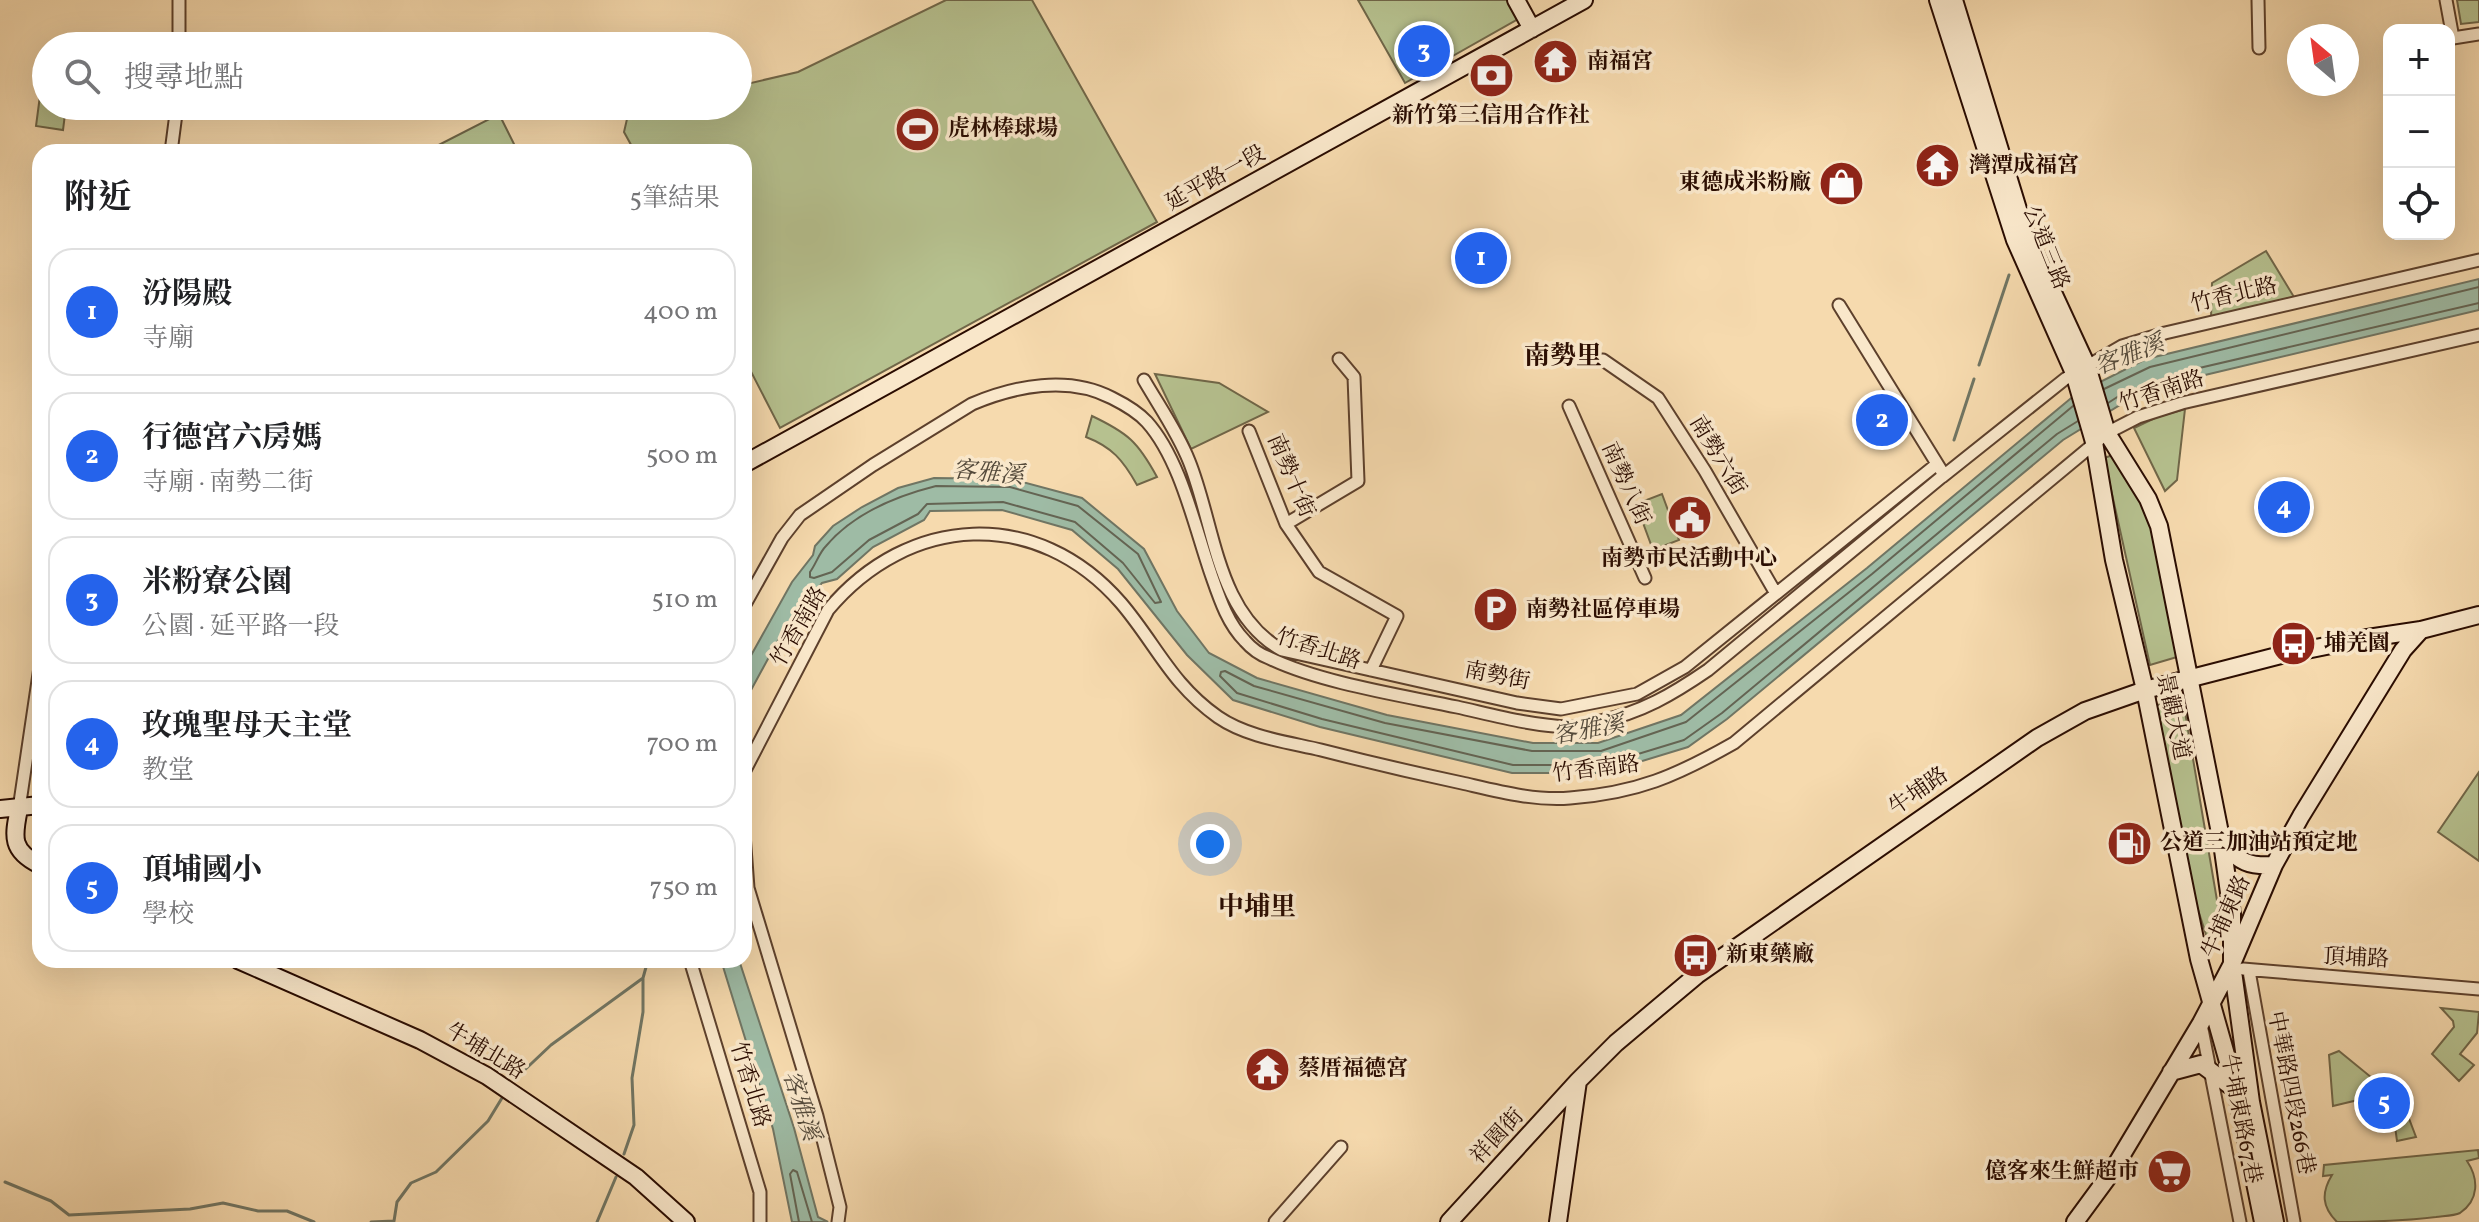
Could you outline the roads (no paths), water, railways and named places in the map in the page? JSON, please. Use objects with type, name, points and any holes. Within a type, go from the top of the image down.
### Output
[{"type":"street","points":[[179,0],[179,32]]},
{"type":"street","points":[[1516,0],[1532,29]]},
{"type":"street","name":"延平路一段","points":[[752,460],[1584,0]]},
{"type":"street","name":"公道三路","points":[[1938,0],[2015,240],[2080,369]]},
{"type":"street","name":"公道三路","points":[[1954,0],[2025,232],[2080,369]]},
{"type":"street","points":[[2258,0],[2259,48]]},
{"type":"street","points":[[2446,0],[2453,38],[2479,34]]},
{"type":"street","points":[[172,144],[175,120]]},
{"type":"street","name":"竹香北路","points":[[752,592],[782,538],[800,515],[972,404],[996,394],[1025,388],[1077,386],[1103,393],[1146,421],[1173,463],[1231,625],[1246,643],[1267,658],[1322,676],[1514,719],[1571,727],[1625,716],[1670,696],[1708,670],[1941,472],[2080,369],[2122,346],[2165,333],[2479,260]]},
{"type":"street","points":[[1839,305],[1941,472]]},
{"type":"street","name":"竹香南路","points":[[752,757],[828,610],[846,588],[893,555],[919,543],[967,533],[1003,535],[1030,541],[1079,563],[1120,602],[1183,689],[1233,726],[1365,762],[1513,794],[1567,799],[1631,790],[1685,771],[1734,743],[2100,438],[2138,417],[2182,403],[2479,335]]},
{"type":"street","points":[[1286,524],[1358,481],[1354,377],[1339,359]]},
{"type":"street","name":"南勢六街","points":[[1603,360],[1658,398],[1705,471],[1775,592]]},
{"type":"street","points":[[2080,369],[2100,438]]},
{"type":"street","name":"南勢街","points":[[1144,380],[1189,460],[1222,568],[1243,616],[1264,639],[1282,650],[1517,703],[1561,709],[1637,694],[1685,667],[1775,592],[1941,472]]},
{"type":"street","name":"南勢八街","points":[[1569,406],[1645,578]]},
{"type":"street","name":"南勢十街","points":[[1249,431],[1286,524],[1319,572],[1397,616],[1371,670]]},
{"type":"street","name":"景觀大道","points":[[2100,438],[2148,499],[2159,526],[2222,843],[2232,914],[2232,964],[2242,1098]]},
{"type":"street","name":"景觀大道","points":[[2100,438],[2114,560],[2145,690],[2199,959],[2242,1098]]},
{"type":"street","name":"牛埔路","points":[[1578,1081],[1616,1043],[1697,975],[2007,758],[2085,711],[2145,690],[2281,655],[2421,630],[2479,615]]},
{"type":"street","name":"牛埔東路","points":[[2075,1222],[2111,1173],[2201,1023],[2232,964],[2274,865],[2301,816],[2403,650],[2421,630]]},
{"type":"street","points":[[32,721],[14,833],[25,858],[32,861]]},
{"type":"street","points":[[0,809],[32,807]]},
{"type":"street","points":[[2222,843],[2243,863],[2274,865]]},
{"type":"street","points":[[752,901],[817,1116],[840,1207],[838,1222]]},
{"type":"street","name":"頂埔路","points":[[2232,964],[2249,971],[2479,989]]},
{"type":"street","name":"牛埔北路","points":[[256,968],[420,1040],[487,1076],[636,1177],[686,1222]]},
{"type":"street","name":"竹香北路","points":[[692,968],[760,1192],[760,1222]]},
{"type":"street","name":"中華路四段266巷","points":[[2249,971],[2294,1222]]},
{"type":"street","name":"牛埔東路67巷","points":[[2201,1023],[2240,1222]]},
{"type":"street","points":[[2171,1072],[2201,1064],[2242,1098],[2275,1222]]},
{"type":"street","points":[[1558,1222],[1578,1081]]},
{"type":"street","name":"祥園街","points":[[1449,1222],[1578,1081]]},
{"type":"street","points":[[2242,1098],[2263,1222]]},
{"type":"street","points":[[1537,1127],[1551,1122],[1560,1123],[1570,1138]]},
{"type":"street","points":[[1275,1222],[1341,1147]]},
{"type":"water","name":"客雅溪","points":[[2479,279],[2479,310],[2184,380],[2125,402],[2063,440],[1727,719],[1688,747],[1603,773],[1512,773],[1320,727],[1233,700],[1187,655],[1118,569],[1072,530],[1002,510],[930,511],[924,520],[873,547],[837,579],[822,583],[782,633],[752,688],[752,654],[792,582],[813,555],[815,546],[833,526],[898,488],[934,478],[1011,479],[1082,498],[1144,549],[1177,611],[1209,653],[1257,678],[1387,715],[1533,743],[1598,743],[1681,715],[1867,568],[2076,394],[2146,359]]},
{"type":"water","name":"客雅溪","points":[[723,968],[742,968],[794,1128],[818,1217],[828,1222],[792,1222],[773,1129]]},
{"type":"waterway","points":[[1979,365],[2009,275]]},
{"type":"waterway","points":[[1954,440],[1974,379]]},
{"type":"waterway","points":[[515,1079],[551,1045],[643,978],[646,968]]},
{"type":"waterway","points":[[624,1154],[634,1125],[632,1078],[643,1012],[643,978]]},
{"type":"waterway","points":[[371,1222],[394,1221],[397,1202],[411,1183],[436,1172],[488,1121],[502,1098]]},
{"type":"waterway","points":[[597,1222],[616,1177]]},
{"type":"waterway","points":[[5,1182],[51,1201],[69,1215],[190,1209],[223,1203],[258,1211],[287,1211],[314,1222]]},
{"type":"place","name":"米粉寮公園","points":[[1424,51]]},
{"type":"place","name":"南福宮","points":[[1556,62]]},
{"type":"place","name":"新竹第三信用合作社","points":[[1491,75]]},
{"type":"place","name":"虎林棒球場","points":[[917,129]]},
{"type":"place","name":"灣潭成福宮","points":[[1938,166]]},
{"type":"place","name":"東德成米粉廠","points":[[1842,183]]},
{"type":"place","name":"汾陽殿","points":[[1481,258]]},
{"type":"place","name":"行德宮六房媽","points":[[1882,420]]},
{"type":"place","name":"玫瑰聖母天主堂","points":[[2284,507]]},
{"type":"place","name":"南勢市民活動中心","points":[[1689,518]]},
{"type":"place","name":"南勢社區停車場","points":[[1495,610]]},
{"type":"place","name":"埔羌園","points":[[2293,644]]},
{"type":"place","name":"公道三加油站預定地","points":[[2129,843]]},
{"type":"place","name":"新東藥廠","points":[[1695,955]]},
{"type":"place","name":"蔡厝福德宮","points":[[1267,1069]]},
{"type":"place","name":"頂埔國小","points":[[2384,1103]]},
{"type":"place","name":"億客來生鮮超市","points":[[2170,1172]]},
{"type":"district","name":"南勢里","points":[[1563,357]]},
{"type":"district","name":"中埔里","points":[[1257,908]]}]
